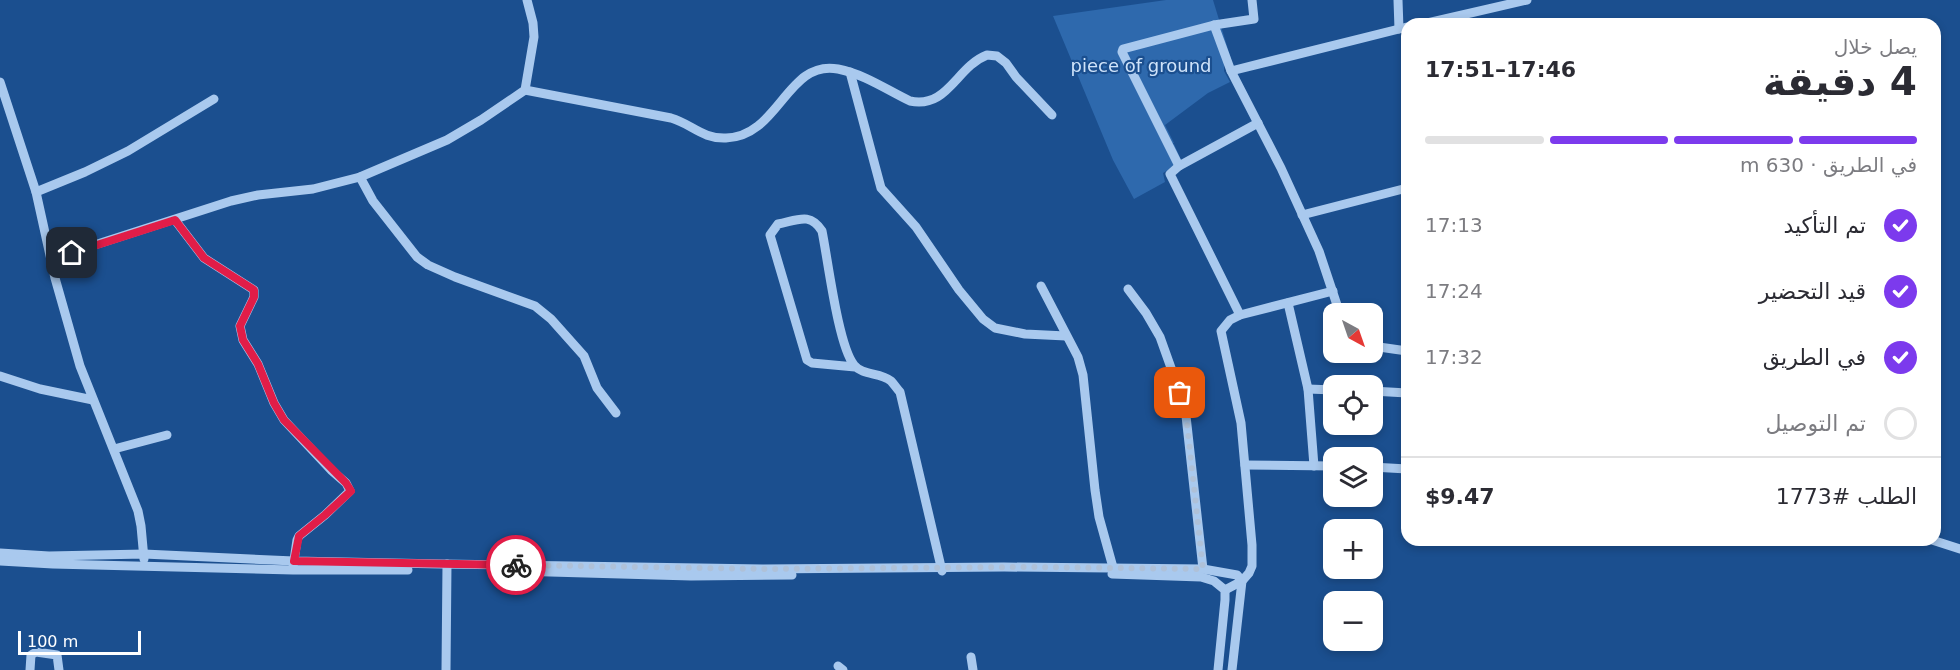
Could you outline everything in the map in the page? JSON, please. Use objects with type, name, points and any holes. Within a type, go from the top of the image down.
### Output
[{"type":"street","points":[[525,90],[534,37],[534,23],[526,0]]},
{"type":"street","points":[[1179,166],[1122,52],[1123,49],[1214,26],[1254,19],[1252,0]]},
{"type":"street","points":[[1398,0],[1401,18]]},
{"type":"street","points":[[1448,18],[1527,0]]},
{"type":"street","points":[[1214,26],[1231,71],[1319,251],[1337,303]]},
{"type":"street","points":[[1231,71],[1401,28]]},
{"type":"street","points":[[51,259],[258,195],[313,189],[360,177],[447,140],[525,90],[671,118],[702,135],[739,137],[758,128],[799,81],[811,73],[830,68],[850,72],[910,101],[928,103],[940,96],[958,76],[987,54],[997,56],[1006,63],[1052,115]]},
{"type":"street","points":[[850,72],[881,188],[916,227],[959,290],[983,318],[996,328],[1025,334],[1066,336]]},
{"type":"street","points":[[0,82],[36,192],[66,318],[93,400],[138,511],[144,565]]},
{"type":"street","points":[[36,192],[86,172],[128,151],[214,99]]},
{"type":"street","points":[[1240,315],[1170,174],[1179,166],[1258,123]]},
{"type":"street","points":[[360,177],[373,201],[417,257],[428,265],[455,277],[535,306],[551,319],[584,356],[597,388],[616,413]]},
{"type":"street","points":[[1302,215],[1401,190]]},
{"type":"street","points":[[855,367],[844,342],[822,231],[816,221],[809,218],[778,224],[770,235],[807,360],[812,363],[855,367],[891,381],[900,392],[942,570]]},
{"type":"street","points":[[175,220],[204,258],[254,290],[254,297],[240,326],[243,340],[258,364],[274,403],[284,420],[346,483],[351,491],[299,536],[293,566]]},
{"type":"street","points":[[1041,286],[1078,357],[1083,375],[1099,517],[1114,571]]},
{"type":"street","points":[[1128,289],[1160,337],[1185,407],[1203,569]]},
{"type":"street","points":[[1232,670],[1242,581],[1252,566],[1252,545],[1241,423],[1221,331],[1230,320],[1240,315],[1333,291]]},
{"type":"street","points":[[1288,303],[1308,389],[1314,466]]},
{"type":"street","points":[[1383,348],[1401,350]]},
{"type":"street","points":[[0,376],[40,389],[93,400]]},
{"type":"street","points":[[1308,389],[1323,390]]},
{"type":"street","points":[[1383,392],[1401,393]]},
{"type":"street","points":[[114,449],[167,435]]},
{"type":"street","points":[[1245,465],[1323,466]]},
{"type":"street","points":[[1383,468],[1401,469]]},
{"type":"street","points":[[1941,543],[1960,549]]},
{"type":"street","points":[[0,553],[49,556],[144,554],[293,566]]},
{"type":"street","points":[[0,561],[53,564],[293,566],[1114,571],[1203,569],[1237,576],[1242,581]]},
{"type":"street","points":[[441,670],[444,567]]},
{"type":"street","points":[[444,567],[446,670]]},
{"type":"street","points":[[1114,571],[1201,577],[1214,581],[1225,590]]},
{"type":"street","points":[[1225,590],[1242,581]]},
{"type":"street","points":[[1218,670],[1225,590]]},
{"type":"street","points":[[30,670],[31,655],[36,652],[57,655],[59,670]]},
{"type":"street","points":[[971,657],[972,670]]},
{"type":"green space","name":"piece of ground","points":[[1166,0],[1213,0],[1231,59],[1224,63],[1224,71],[1230,82],[1208,93],[1165,125],[1174,143],[1165,148],[1174,144],[1182,162],[1163,173],[1165,182],[1134,199],[1113,160],[1053,16]]},
{"type":"way so far","points":[[516,565],[763,569],[1026,567],[1203,569],[1198,541],[1185,407],[1180,393]]},
{"type":"route","points":[[72,253],[175,220],[204,258],[254,290],[256,293],[240,326],[243,340],[258,364],[274,403],[284,420],[346,483],[351,491],[299,536],[294,561],[516,565]]}]
